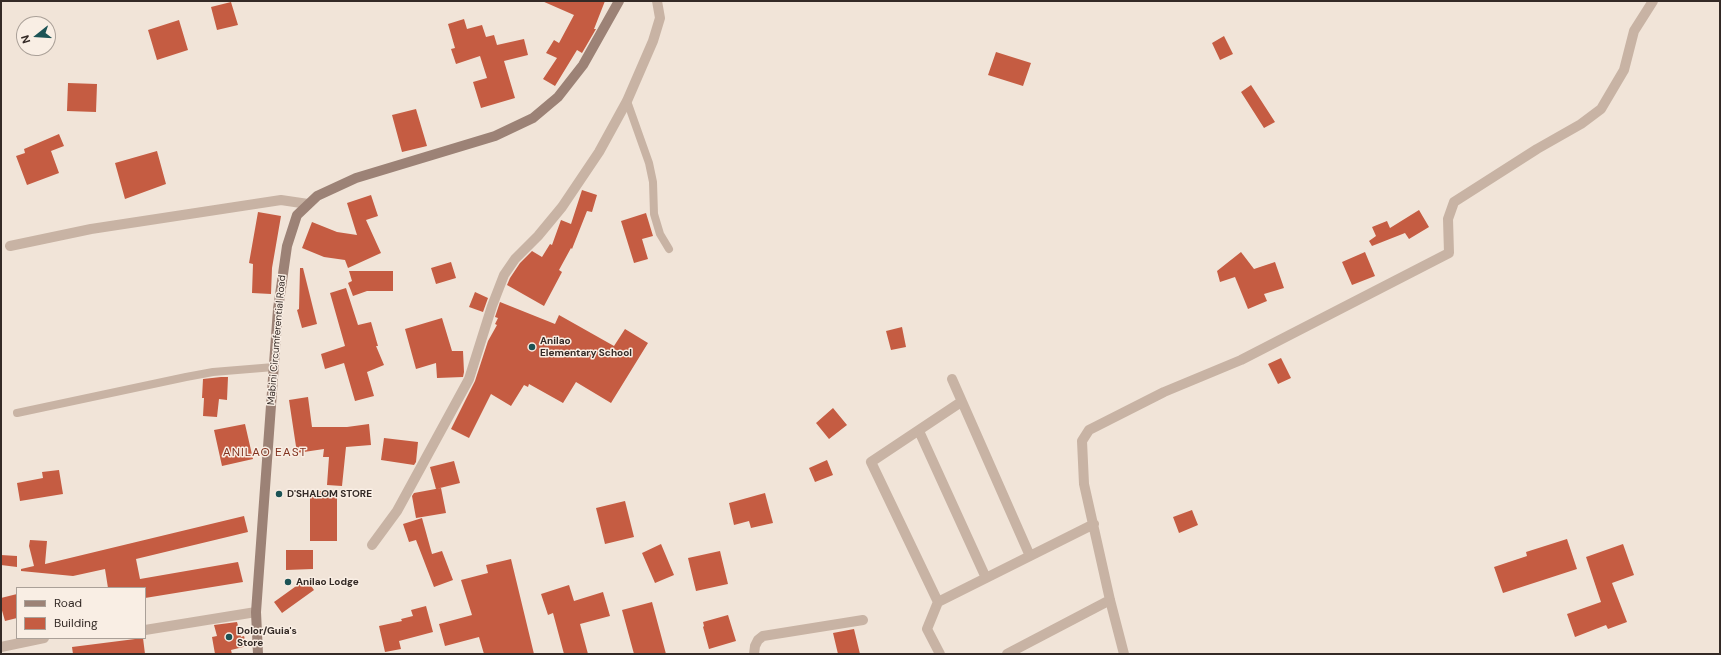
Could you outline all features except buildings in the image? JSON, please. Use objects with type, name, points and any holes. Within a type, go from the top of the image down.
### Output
[{"type":"main road","name":"Mabini Circumferential Road","points":[[258,654],[256,612],[278,309],[287,246],[297,215],[317,196],[356,178],[495,136],[533,118],[558,97],[583,65],[619,1]]},
{"type":"street","points":[[372,545],[397,511],[469,379],[492,306],[504,275],[515,259],[538,236],[562,207],[599,152],[627,100],[653,42],[660,18],[657,1]]},
{"type":"street","points":[[1124,654],[1110,600],[1084,484],[1082,440],[1089,430],[1164,392],[1241,360],[1449,253],[1448,219],[1454,202],[1537,149],[1581,124],[1602,109],[1624,70],[1634,31],[1653,1]]},
{"type":"street","points":[[10,246],[91,229],[281,200],[308,204]]},
{"type":"street","points":[[952,379],[1030,556]]},
{"type":"street","points":[[938,602],[871,462],[961,402]]},
{"type":"street","points":[[919,431],[986,578]]},
{"type":"street","points":[[940,654],[927,629],[938,602],[1094,524]]},
{"type":"street","points":[[1007,654],[1110,600]]},
{"type":"street","points":[[146,630],[256,612]]},
{"type":"street","points":[[754,654],[758,640],[763,636],[863,620]]},
{"type":"street","points":[[1,647],[39,639]]},
{"type":"lane","points":[[627,100],[649,164],[653,182],[654,214],[660,234],[669,249]]},
{"type":"lane","points":[[17,413],[213,372],[274,367]]},
{"type":"place","name":"Anilao Elementary School","points":[[532,347]]},
{"type":"place","name":"D'SHALOM STORE","points":[[279,494]]},
{"type":"place","name":"Anilao Lodge","points":[[288,582]]},
{"type":"place","name":"Dolor/Guia's Store","points":[[229,637]]},
{"type":"district","name":"ANILAO EAST","points":[[265,453]]}]
